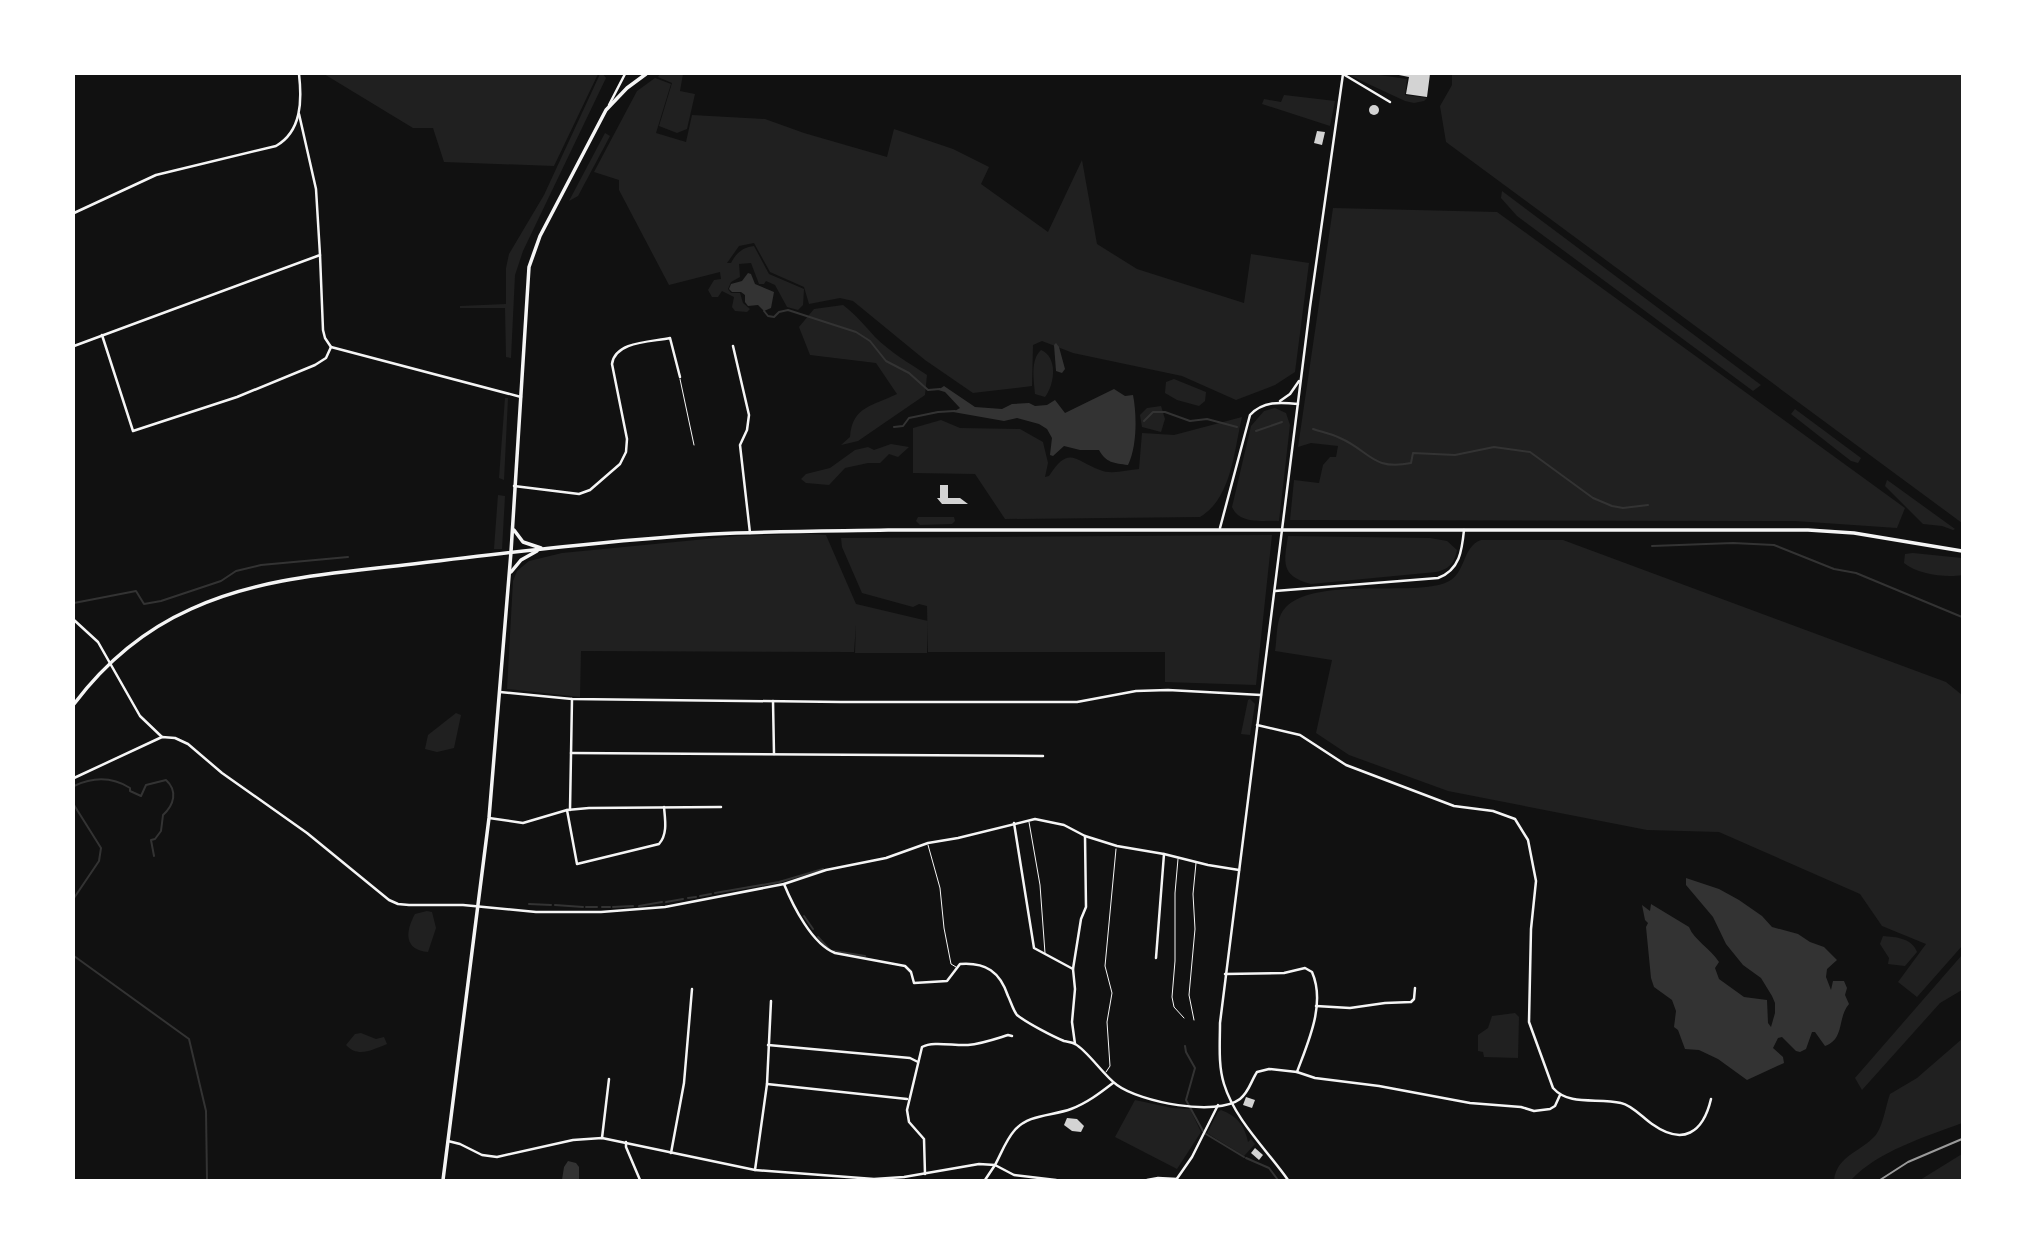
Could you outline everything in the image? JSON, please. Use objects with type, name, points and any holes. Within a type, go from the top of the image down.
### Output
[{"type":"main road","points":[[443,1181],[489,818],[533,250],[606,110],[627,88],[646,74]]},
{"type":"main road","points":[[512,525],[519,540],[546,549]]},
{"type":"main road","points":[[74,704],[110,663],[150,631],[193,608],[234,593],[317,576],[546,549],[750,533],[1220,528],[1808,530],[1877,536],[1962,551]]},
{"type":"main road","points":[[509,576],[517,563],[526,556],[546,549]]},
{"type":"street","points":[[74,213],[156,176],[276,146],[286,141],[299,114],[299,74]]},
{"type":"street","points":[[606,110],[625,74]]},
{"type":"street","points":[[1288,1181],[1232,1102],[1225,1086],[1220,1055],[1220,1023],[1297,404],[1343,74],[1390,102]]},
{"type":"street","points":[[299,114],[316,189],[323,330],[331,347],[520,397]]},
{"type":"street","points":[[74,346],[320,255]]},
{"type":"street","points":[[102,335],[133,431],[237,397],[315,365],[326,358],[331,347]]},
{"type":"street","points":[[514,486],[585,493],[617,468],[625,455],[627,439],[612,358],[621,348],[670,338],[680,377]]},
{"type":"street","points":[[733,346],[749,415],[747,430],[741,439],[740,452],[750,533]]},
{"type":"street","points":[[1278,403],[1290,394],[1301,374]]},
{"type":"street","points":[[1220,528],[1250,415],[1259,407],[1278,403],[1297,404]]},
{"type":"street","points":[[1275,591],[1438,578],[1448,574],[1457,565],[1464,530]]},
{"type":"street","points":[[74,621],[89,631],[98,642],[140,716],[162,737]]},
{"type":"street","points":[[500,692],[572,699],[1057,703],[1087,701],[1136,691],[1261,695]]},
{"type":"street","points":[[572,699],[569,810],[577,864],[659,844],[665,829],[664,807]]},
{"type":"street","points":[[773,701],[774,754]]},
{"type":"street","points":[[1257,725],[1300,735],[1346,765],[1454,806],[1493,811],[1515,819],[1528,840],[1536,881],[1531,929],[1529,1022],[1553,1087],[1560,1095],[1586,1101],[1626,1104],[1655,1126],[1680,1136],[1695,1131],[1701,1124],[1711,1099]]},
{"type":"street","points":[[74,778],[162,737],[175,738],[188,744],[222,773],[307,833],[389,900],[409,905],[544,912],[635,910],[687,903],[784,884],[826,870],[886,858],[928,843],[1029,820],[1056,823],[1117,846],[1239,870]]},
{"type":"street","points":[[571,753],[1043,756]]},
{"type":"street","points":[[489,818],[523,823],[569,810],[721,807]]},
{"type":"street","points":[[1014,823],[1033,946],[1035,950],[1073,969]]},
{"type":"street","points":[[1075,1044],[1072,1022],[1075,989],[1073,969],[1081,919],[1086,907],[1086,836]]},
{"type":"street","points":[[1156,958],[1164,854]]},
{"type":"street","points":[[784,884],[814,937],[831,952],[905,966],[911,972],[914,983],[947,981],[953,976],[956,967],[968,964],[996,973],[1001,978],[1016,1014],[1064,1041],[1075,1044],[1113,1083],[1147,1100],[1190,1106],[1232,1102],[1249,1090],[1257,1072],[1269,1069],[1470,1103],[1521,1107],[1534,1111],[1555,1106],[1560,1095]]},
{"type":"street","points":[[1225,974],[1309,970],[1314,977],[1316,1006],[1312,1029],[1297,1072]]},
{"type":"street","points":[[1316,1006],[1350,1008],[1411,1002],[1415,988]]},
{"type":"street","points":[[671,1153],[684,1083],[692,989]]},
{"type":"street","points":[[755,1170],[767,1084],[771,1001]]},
{"type":"street","points":[[925,1174],[924,1139],[909,1122],[907,1100],[922,1047],[973,1045],[1008,1035],[1012,1037]]},
{"type":"street","points":[[768,1045],[910,1058],[918,1062]]},
{"type":"street","points":[[602,1138],[609,1079]]},
{"type":"street","points":[[985,1181],[1013,1131],[1020,1125],[1027,1120],[1074,1108],[1113,1083]]},
{"type":"street","points":[[767,1084],[907,1100]]},
{"type":"street","points":[[1147,1181],[1158,1178],[1177,1180],[1192,1157],[1218,1105]]},
{"type":"street","points":[[448,1141],[482,1155],[497,1157],[573,1140],[602,1138],[755,1170],[874,1179],[925,1174],[979,1164],[995,1165],[1014,1175],[1056,1181]]},
{"type":"street","points":[[626,1142],[640,1181]]},
{"type":"lane","points":[[680,377],[694,445]]},
{"type":"lane","points":[[1029,820],[1040,885],[1045,955]]},
{"type":"lane","points":[[928,843],[940,888],[951,964],[956,967]]},
{"type":"lane","points":[[1105,1074],[1110,1066],[1107,1022],[1112,993],[1105,966],[1117,846]]},
{"type":"lane","points":[[1178,857],[1172,997],[1174,1007],[1184,1018]]},
{"type":"lane","points":[[1194,1020],[1189,995],[1195,937],[1193,894],[1196,862]]},
{"type":"shaded area","points":[[324,74],[598,74],[554,166],[444,162],[433,128],[413,128]]},
{"type":"shaded area","points":[[600,74],[606,78],[523,251],[515,275],[511,358],[506,357],[505,308],[460,306],[506,304],[506,268],[509,254],[544,195]]},
{"type":"shaded area","points":[[660,74],[683,74],[680,91],[695,94],[687,129],[677,133],[659,126],[672,83],[658,77]]},
{"type":"shaded area","points":[[1347,74],[1407,79],[1405,95],[1427,98],[1414,103],[1405,101]]},
{"type":"shaded area","points":[[1452,74],[1962,74],[1962,523],[1446,142],[1440,106],[1452,85]]},
{"type":"shaded area","points":[[655,78],[671,84],[656,133],[686,142],[692,115],[765,119],[887,157],[894,129],[953,149],[989,167],[981,184],[1048,232],[1082,160],[1097,244],[1137,269],[1244,303],[1251,254],[1309,263],[1295,372],[1275,385],[1236,400],[1182,376],[1073,353],[1042,341],[1033,345],[1032,386],[973,393],[925,360],[853,301],[840,298],[809,304],[804,287],[770,272],[754,243],[739,246],[727,263],[731,263],[743,249],[754,246],[769,274],[804,289],[803,305],[798,310],[787,307],[775,285],[766,281],[759,284],[751,263],[739,264],[740,277],[731,282],[728,289],[731,293],[740,293],[743,303],[750,309],[747,312],[735,311],[732,307],[734,297],[722,291],[718,297],[712,297],[708,290],[714,280],[721,279],[720,272],[669,285],[619,190],[619,180],[594,172],[637,91]]},
{"type":"shaded area","points":[[1284,95],[1335,101],[1330,126],[1262,104],[1264,99],[1281,102]]},
{"type":"shaded area","points":[[605,133],[610,136],[578,196],[569,201]]},
{"type":"shaded area","points":[[1502,191],[1761,385],[1753,391],[1517,216],[1501,198]]},
{"type":"shaded area","points":[[1333,208],[1497,212],[1905,508],[1897,528],[1795,521],[1290,520],[1294,480],[1319,483],[1323,465],[1330,457],[1336,457],[1338,446],[1311,443],[1298,447]]},
{"type":"shaded area","points":[[748,273],[755,284],[774,292],[771,308],[764,311],[758,305],[748,306],[745,295],[729,289],[731,284],[742,281]]},
{"type":"shaded area","points":[[843,305],[887,348],[927,375],[925,395],[858,441],[841,445],[850,437],[859,413],[897,394],[876,363],[810,355],[799,327],[814,309]]},
{"type":"shaded area","points":[[1056,343],[1065,369],[1062,373],[1056,371]]},
{"type":"shaded area","points":[[1041,350],[1050,358],[1053,371],[1051,385],[1045,397],[1035,394],[1034,383],[1035,359]]},
{"type":"shaded area","points":[[1174,379],[1206,392],[1205,401],[1199,406],[1177,400],[1165,393],[1166,382]]},
{"type":"shaded area","points":[[944,386],[975,407],[1002,409],[1012,404],[1047,405],[1055,400],[1065,413],[1114,389],[1125,396],[1133,395],[1135,431],[1131,458],[1128,465],[1115,463],[1099,450],[1080,450],[1064,446],[1053,456],[1050,455],[1052,438],[1047,429],[1017,418],[1004,421],[953,412],[960,408],[945,392],[938,390]]},
{"type":"shaded area","points":[[505,398],[508,398],[504,480],[499,478]]},
{"type":"shaded area","points":[[1161,406],[1165,419],[1161,432],[1142,427],[1140,415],[1147,408]]},
{"type":"shaded area","points":[[1275,408],[1286,413],[1290,425],[1279,521],[1246,519],[1240,517],[1232,507],[1251,426],[1264,411]]},
{"type":"shaded area","points":[[1795,409],[1861,458],[1858,463],[1851,461],[1791,414]]},
{"type":"shaded area","points":[[1242,417],[1225,486],[1211,509],[1200,517],[1005,519],[975,474],[913,473],[913,428],[941,420],[960,428],[1020,429],[1043,442],[1048,463],[1045,477],[1067,458],[1078,459],[1104,471],[1139,469],[1142,433],[1174,435]]},
{"type":"shaded area","points":[[891,444],[909,447],[898,457],[889,454],[880,463],[845,468],[829,485],[806,483],[801,479],[806,474],[830,468],[855,450],[868,447],[874,450]]},
{"type":"shaded area","points":[[1887,480],[1955,529],[1923,524],[1885,486]]},
{"type":"shaded area","points":[[498,495],[505,496],[502,549],[494,549]]},
{"type":"shaded area","points":[[918,517],[954,517],[955,521],[952,524],[920,525],[916,521]]},
{"type":"shaded area","points":[[826,535],[856,604],[928,621],[927,653],[855,653],[856,624],[854,652],[581,651],[580,697],[507,689],[513,581],[517,571],[529,561],[562,553],[737,536]]},
{"type":"shaded area","points":[[1272,535],[1256,685],[1165,682],[1165,652],[928,652],[927,606],[919,604],[913,607],[862,593],[842,547],[841,538]]},
{"type":"shaded area","points":[[1288,536],[1430,538],[1447,541],[1457,550],[1450,565],[1436,572],[1311,584],[1294,577],[1286,567]]},
{"type":"shaded area","points":[[1481,540],[1563,540],[1946,682],[1962,695],[1962,946],[1917,997],[1898,982],[1926,944],[1882,926],[1860,894],[1719,832],[1647,830],[1448,791],[1349,755],[1316,733],[1332,660],[1275,651],[1281,614],[1293,602],[1310,594],[1332,590],[1428,587],[1445,583],[1457,574],[1470,549]]},
{"type":"shaded area","points":[[1905,554],[1962,558],[1962,575],[1940,575],[1916,570],[1904,563]]},
{"type":"shaded area","points":[[1248,700],[1255,704],[1250,735],[1241,734]]},
{"type":"shaded area","points":[[456,713],[461,715],[454,748],[437,752],[425,749],[428,735]]},
{"type":"shaded area","points":[[1686,878],[1719,889],[1762,916],[1772,927],[1798,934],[1824,947],[1837,960],[1827,969],[1826,977],[1831,990],[1833,981],[1844,981],[1849,1004],[1836,1038],[1831,1043],[1825,1046],[1815,1032],[1812,1032],[1806,1049],[1800,1052],[1782,1037],[1778,1038],[1773,1048],[1783,1057],[1784,1063],[1747,1080],[1718,1059],[1699,1050],[1685,1049],[1678,1030],[1674,1027],[1676,1011],[1672,1000],[1654,987],[1651,978],[1646,927],[1648,923],[1642,905],[1650,911],[1651,904],[1689,927],[1719,962],[1715,968],[1719,979],[1744,997],[1767,1000],[1768,1023],[1771,1027],[1775,1013],[1775,1003],[1761,978],[1743,965],[1726,944],[1713,917],[1686,885]]},
{"type":"shaded area","points":[[432,912],[436,928],[428,952],[414,948],[408,933],[415,914]]},
{"type":"shaded area","points":[[1883,936],[1907,941],[1917,952],[1905,966],[1888,964],[1889,958],[1880,944]]},
{"type":"shaded area","points":[[1962,955],[1962,990],[1940,1003],[1862,1090],[1855,1078]]},
{"type":"shaded area","points":[[1515,1013],[1519,1017],[1518,1058],[1484,1057],[1483,1052],[1478,1051],[1478,1035],[1488,1028],[1492,1016]]},
{"type":"shaded area","points":[[361,1033],[376,1039],[384,1037],[387,1044],[360,1052],[346,1045],[355,1034]]},
{"type":"shaded area","points":[[1962,1039],[1962,1123],[1888,1153],[1851,1180],[1834,1180],[1844,1160],[1878,1132],[1890,1094],[1917,1078]]},
{"type":"shaded area","points":[[1135,1100],[1190,1109],[1201,1132],[1177,1169],[1115,1137]]},
{"type":"shaded area","points":[[1221,1110],[1236,1119],[1243,1127],[1248,1142],[1251,1139],[1255,1144],[1244,1156],[1207,1133]]},
{"type":"shaded area","points":[[1962,1154],[1962,1180],[1920,1180]]},
{"type":"shaded area","points":[[568,1161],[579,1167],[579,1180],[562,1180]]},
{"type":"building","points":[[1394,74],[1430,74],[1427,97],[1406,94],[1409,77]]},
{"type":"building","points":[[1374,105],[1378,106],[1378,114],[1374,115],[1370,114],[1369,110],[1370,106]]},
{"type":"building","points":[[1317,131],[1325,132],[1322,145],[1314,143]]},
{"type":"building","points":[[940,485],[948,485],[948,498],[960,498],[968,504],[942,504],[937,498],[940,498]]},
{"type":"building","points":[[1246,1097],[1255,1100],[1252,1108],[1243,1105]]},
{"type":"building","points":[[1067,1118],[1077,1119],[1084,1126],[1081,1132],[1072,1131],[1064,1125]]},
{"type":"building","points":[[1255,1148],[1263,1155],[1259,1160],[1251,1153]]},
{"type":"waterway","points":[[764,311],[768,316],[774,317],[779,312],[788,310],[856,332],[870,341],[886,361],[909,373],[928,390],[940,389]]},
{"type":"waterway","points":[[894,427],[903,426],[909,418],[955,411]]},
{"type":"waterway","points":[[1144,421],[1153,412],[1165,412],[1190,421],[1207,419],[1237,427]]},
{"type":"waterway","points":[[1256,431],[1282,422]]},
{"type":"waterway","points":[[1313,429],[1340,438],[1379,462],[1388,464],[1411,463],[1413,453],[1455,455],[1494,447],[1530,452],[1593,498],[1623,508],[1648,505]]},
{"type":"waterway","points":[[1652,546],[1733,543],[1774,545],[1834,569],[1856,573],[1962,617]]},
{"type":"waterway","points":[[74,603],[136,591],[144,604],[161,601],[221,581],[236,571],[261,565],[348,557]]},
{"type":"waterway","points":[[74,786],[88,781],[109,780],[123,784],[141,796],[146,785],[166,780],[172,789],[173,798],[163,815],[161,831],[151,840],[154,856]]},
{"type":"waterway","points":[[74,805],[101,848],[99,861],[74,898]]},
{"type":"waterway","points":[[715,893],[779,882],[823,869]]},
{"type":"waterway","points":[[700,896],[711,894]]},
{"type":"waterway","points":[[688,898],[696,897]]},
{"type":"waterway","points":[[666,902],[683,899]]},
{"type":"waterway","points":[[639,906],[662,902]]},
{"type":"waterway","points":[[529,904],[551,905]]},
{"type":"waterway","points":[[555,905],[583,907]]},
{"type":"waterway","points":[[613,907],[633,906]]},
{"type":"waterway","points":[[586,907],[597,907]]},
{"type":"waterway","points":[[602,907],[610,907]]},
{"type":"waterway","points":[[804,916],[813,929]]},
{"type":"waterway","points":[[818,937],[829,949]]},
{"type":"waterway","points":[[834,951],[865,956]]},
{"type":"waterway","points":[[74,956],[189,1039],[206,1111],[207,1180]]},
{"type":"waterway","points":[[1185,1046],[1195,1068],[1186,1100],[1203,1131]]},
{"type":"waterway","points":[[1206,1134],[1244,1157]]},
{"type":"waterway","points":[[1246,1158],[1269,1168],[1278,1180]]},
{"type":"railway","points":[[1880,1180],[1908,1162],[1962,1139]]}]
